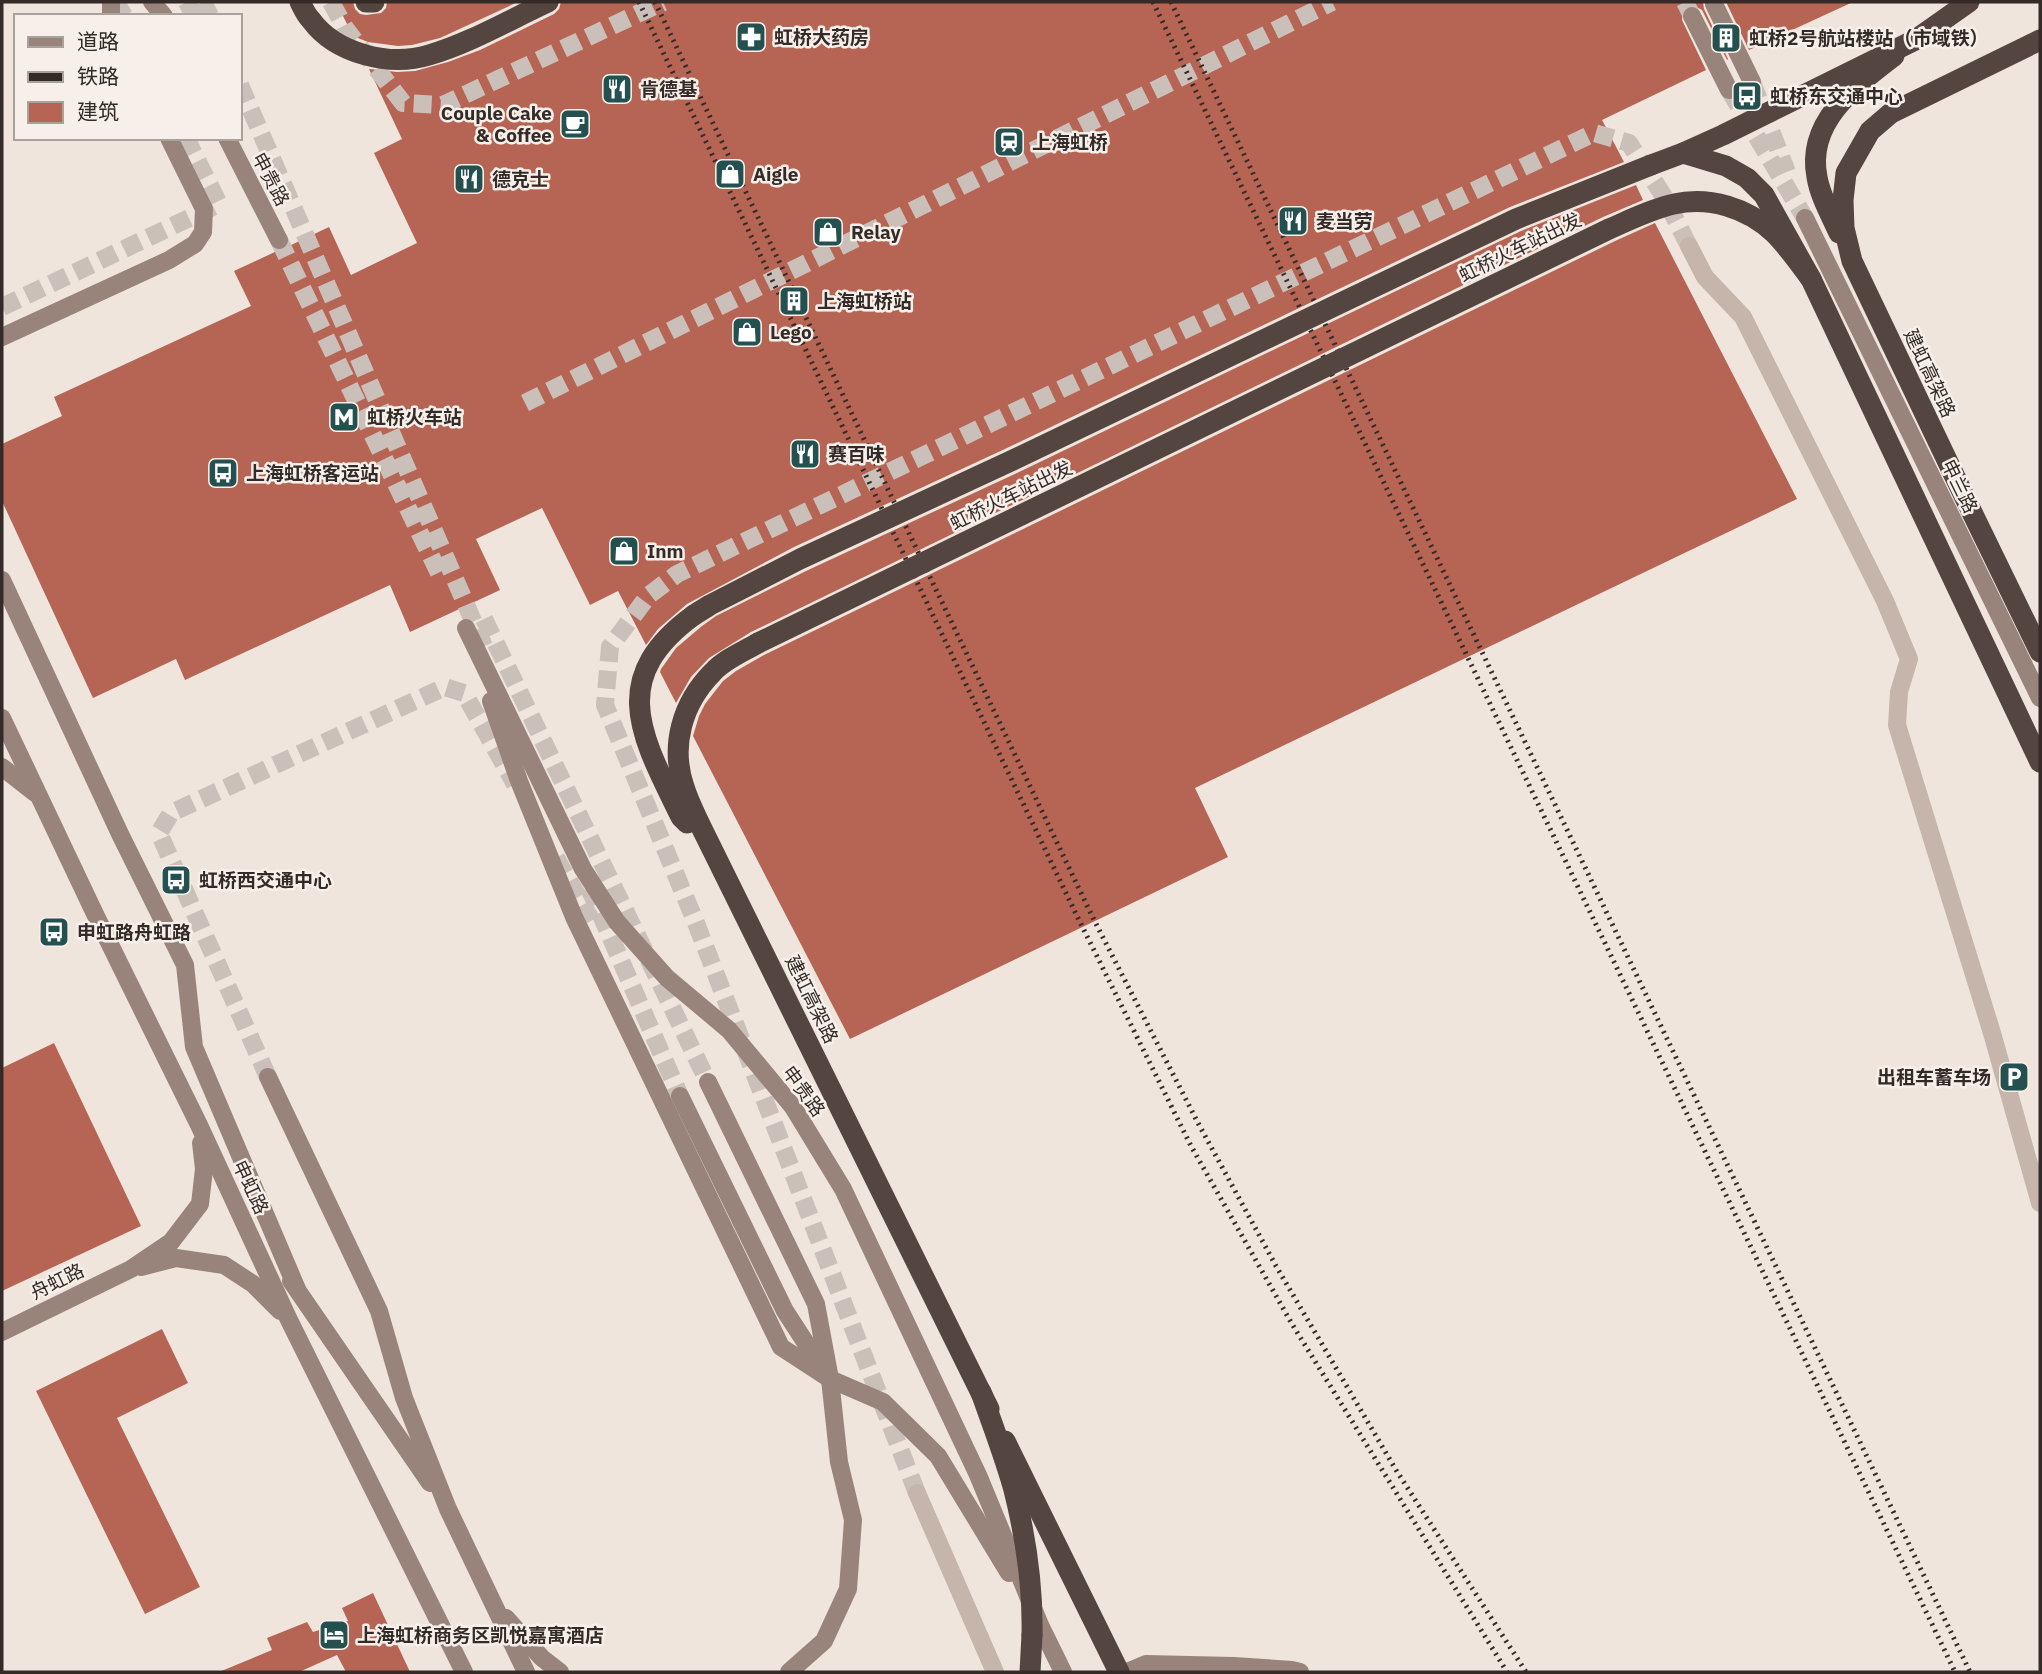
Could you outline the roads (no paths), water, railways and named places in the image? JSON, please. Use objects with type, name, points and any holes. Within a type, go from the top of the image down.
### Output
[{"type":"highway","points":[[300,2],[312,22],[331,39],[373,58],[401,60],[426,56],[457,46],[548,2]]},
{"type":"highway","points":[[366,2],[374,2]]},
{"type":"highway","points":[[1852,261],[1816,176],[1818,137],[1830,116],[1858,84],[1969,2]]},
{"type":"highway","points":[[713,851],[681,817],[644,738],[639,706],[642,682],[652,655],[664,640],[686,621],[710,605],[800,559],[1516,219],[1683,153],[1916,40]]},
{"type":"highway","name":"建虹高架路","points":[[2040,40],[1891,113],[1871,131],[1846,173],[1843,200],[1844,228],[1852,261],[2040,652]]},
{"type":"highway","points":[[1683,153],[1726,166],[1756,186],[1764,195],[1811,279]]},
{"type":"highway","name":"虹桥火车站出发","points":[[758,643],[1648,212],[1676,203],[1703,202],[1729,206],[1771,230],[1811,279],[2040,762]]},
{"type":"highway","name":"建虹高架路","points":[[758,643],[713,672],[690,703],[677,740],[682,784],[981,1392]]},
{"type":"highway","points":[[981,1392],[1013,1488],[1028,1559],[1032,1599],[1030,1672]]},
{"type":"highway","points":[[981,1392],[1119,1672]]},
{"type":"street","points":[[1714,4],[1752,82]]},
{"type":"street","points":[[1692,16],[1729,90]]},
{"type":"street","points":[[2,337],[169,260],[195,244],[202,232],[204,209],[170,140]]},
{"type":"street","name":"申贵路","points":[[227,140],[279,240]]},
{"type":"street","name":"申兰路","points":[[1805,218],[2040,698]]},
{"type":"street","points":[[1689,246],[1705,277],[1743,317],[1885,601],[1909,659],[1899,692],[1897,725],[1992,1033],[2040,1203]]},
{"type":"street","points":[[2,580],[120,834],[185,965],[194,1047],[297,1289]]},
{"type":"street","name":"申贵路","points":[[1040,1625],[939,1455],[883,1402],[830,1379],[781,1347],[574,917],[519,781],[466,628],[583,869],[617,922],[667,978],[729,1030],[793,1107],[844,1189],[978,1475],[1040,1625],[1063,1672]]},
{"type":"street","name":"申虹路","points":[[2,718],[199,1125],[289,1320],[464,1672]]},
{"type":"street","points":[[2,767],[40,797]]},
{"type":"street","points":[[268,1077],[379,1311],[404,1398],[448,1509],[526,1672]]},
{"type":"street","points":[[708,1082],[816,1304],[830,1379],[839,1462],[853,1520],[848,1589],[824,1641],[789,1672]]},
{"type":"street","points":[[680,1096],[785,1311],[830,1379]]},
{"type":"street","points":[[131,1269],[171,1242],[200,1204],[204,1169],[199,1125]]},
{"type":"street","points":[[234,1201],[448,1509]]},
{"type":"street","points":[[131,1269],[176,1258],[224,1265],[253,1284],[289,1320]]},
{"type":"street","name":"舟虹路","points":[[2,1332],[131,1269]]},
{"type":"street","points":[[917,1493],[995,1672]]},
{"type":"street","points":[[962,1599],[1004,1672]]},
{"type":"street","points":[[490,1600],[542,1658],[560,1672]]},
{"type":"street","points":[[1128,1672],[1146,1664],[1234,1666],[1300,1672]]},
{"type":"tunnel","points":[[116,2],[123,14]]},
{"type":"tunnel","points":[[187,2],[193,14]]},
{"type":"tunnel","points":[[203,2],[209,14]]},
{"type":"tunnel","points":[[331,2],[345,28],[403,103],[443,105],[663,2]]},
{"type":"tunnel","points":[[525,403],[1332,2]]},
{"type":"tunnel","points":[[1685,2],[1692,16]]},
{"type":"tunnel","points":[[1752,82],[1787,172]]},
{"type":"tunnel","points":[[242,90],[487,653]]},
{"type":"tunnel","points":[[1729,90],[1805,218]]},
{"type":"tunnel","points":[[917,1493],[696,923],[605,705],[610,647],[648,596],[677,574],[1594,133],[1629,143],[1663,195],[1689,246]]},
{"type":"tunnel","points":[[2,307],[219,204],[187,140]]},
{"type":"tunnel","points":[[279,240],[440,575]]},
{"type":"tunnel","points":[[484,619],[708,1082]]},
{"type":"tunnel","points":[[268,1077],[159,833],[171,813],[445,687],[464,693],[515,784]]},
{"type":"tunnel","points":[[556,858],[596,928]]},
{"type":"tunnel","points":[[589,888],[680,1096]]},
{"type":"railway","points":[[639,2],[1077,916],[1191,1146],[1292,1324],[1507,1672]]},
{"type":"railway","points":[[655,2],[1093,918],[1198,1123],[1276,1266],[1396,1470],[1526,1672]]},
{"type":"railway","points":[[1153,2],[1955,1672]]},
{"type":"railway","points":[[1171,2],[1970,1672]]},
{"type":"place","name":"虹桥大药房","points":[[751,37]]},
{"type":"place","name":"虹桥2号航站楼站（市域铁）","points":[[1726,38]]},
{"type":"place","name":"肯德基","points":[[617,89]]},
{"type":"place","name":"虹桥东交通中心","points":[[1747,96]]},
{"type":"place","name":"Couple Cake & Coffee","points":[[575,124]]},
{"type":"place","name":"上海虹桥","points":[[1009,142]]},
{"type":"place","name":"Aigle","points":[[730,174]]},
{"type":"place","name":"德克士","points":[[469,179]]},
{"type":"place","name":"麦当劳","points":[[1293,221]]},
{"type":"place","name":"Relay","points":[[828,232]]},
{"type":"place","name":"上海虹桥站","points":[[794,301]]},
{"type":"place","name":"Lego","points":[[747,332]]},
{"type":"place","name":"虹桥火车站","points":[[344,417]]},
{"type":"place","name":"赛百味","points":[[805,454]]},
{"type":"place","name":"上海虹桥客运站","points":[[223,473]]},
{"type":"place","name":"Inm","points":[[624,551]]},
{"type":"place","name":"虹桥西交通中心","points":[[176,880]]},
{"type":"place","name":"申虹路舟虹路","points":[[54,932]]},
{"type":"place","name":"出租车蓄车场","points":[[2014,1077]]},
{"type":"place","name":"上海虹桥商务区凯悦嘉寓酒店","points":[[334,1635]]}]
